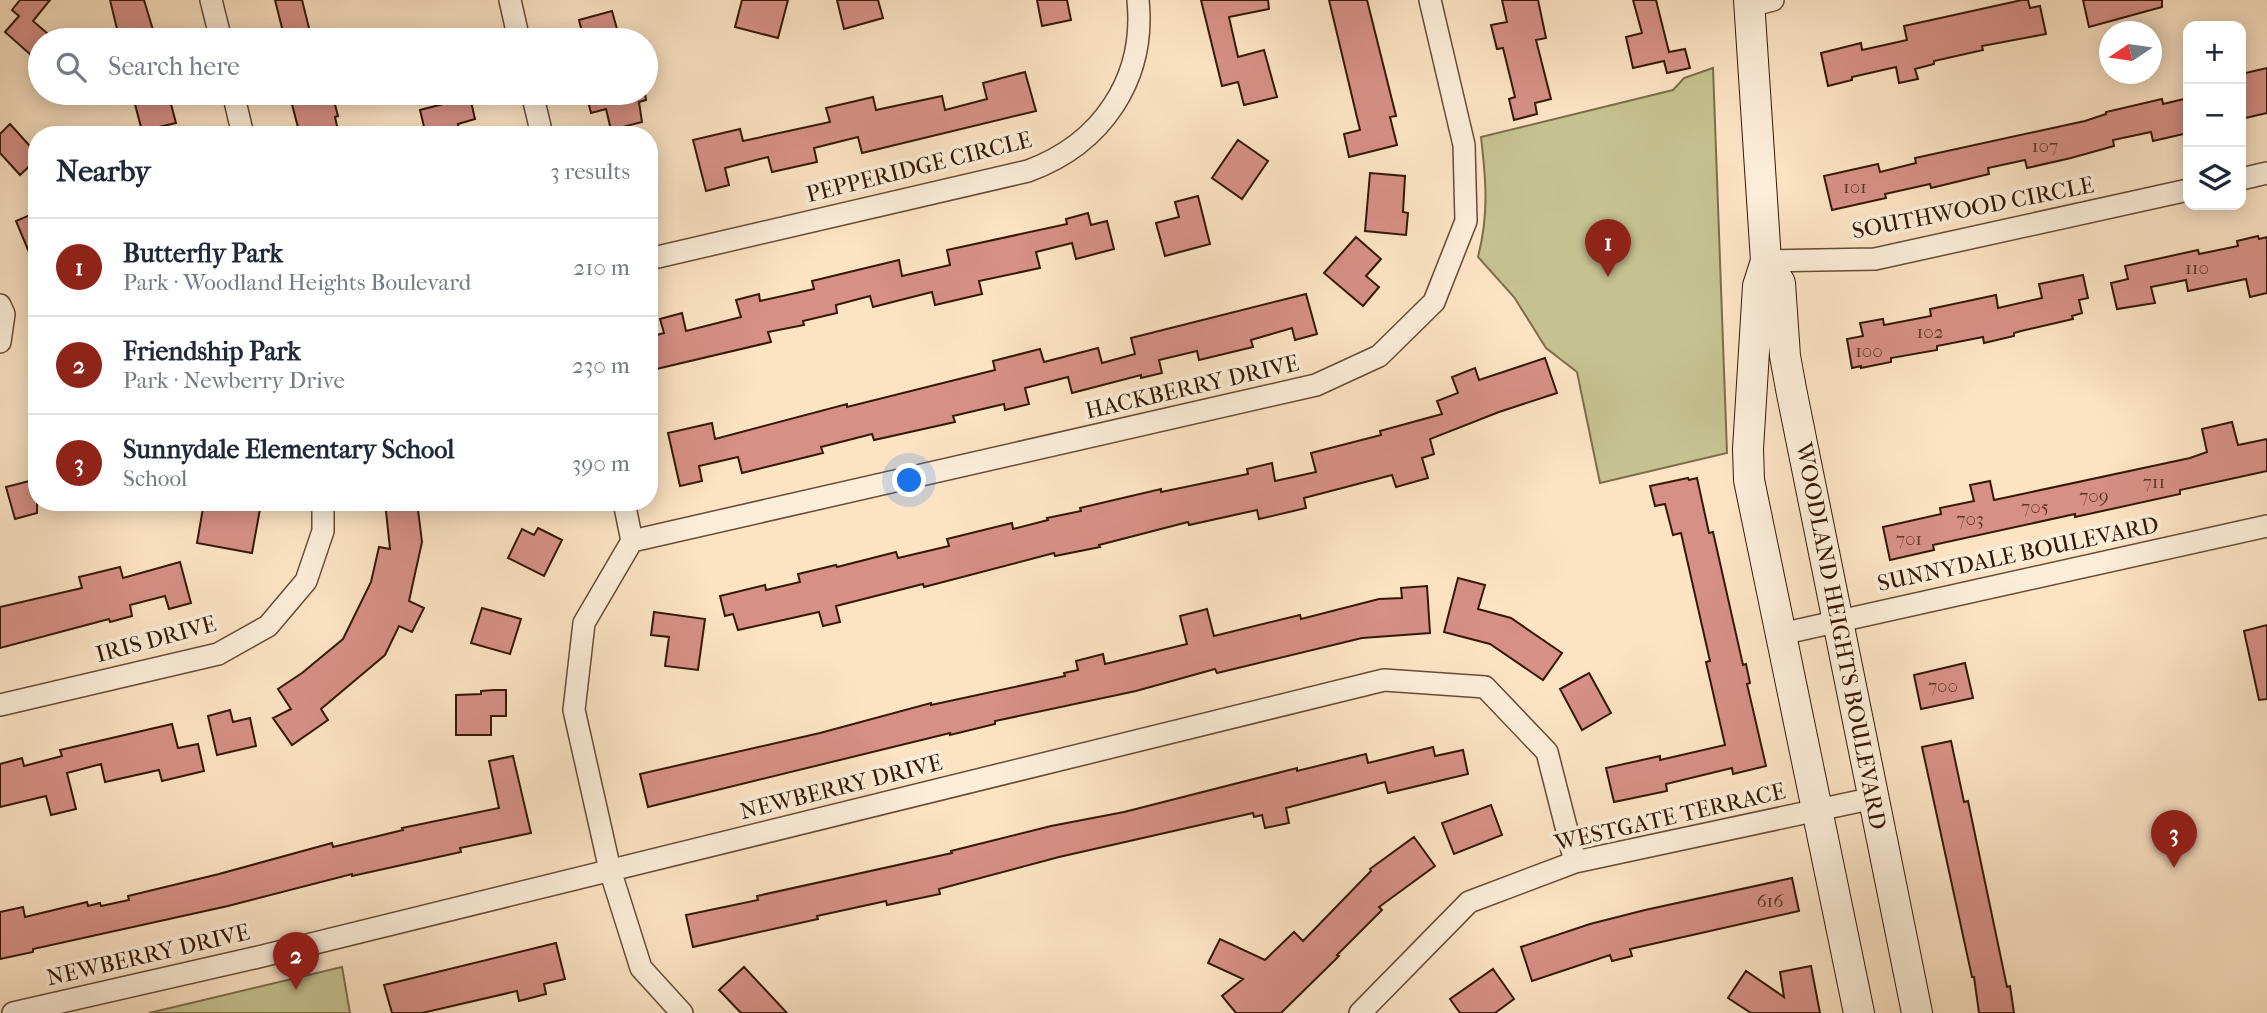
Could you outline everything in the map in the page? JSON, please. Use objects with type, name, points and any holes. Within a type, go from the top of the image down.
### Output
[{"type":"street","points":[[211,0],[217,28]]},
{"type":"street","points":[[510,0],[516,28]]},
{"type":"street","name":"PEPPERIDGE CIRCLE","points":[[658,257],[1028,171],[1054,160],[1078,145],[1101,123],[1121,92],[1133,64],[1137,45],[1138,0]]},
{"type":"street","name":"HACKBERRY DRIVE","points":[[632,541],[1317,385],[1379,356],[1434,302],[1466,221],[1464,145],[1430,0]]},
{"type":"street","name":"WOODLAND HEIGHTS BOULEVARD","points":[[1757,2],[1766,261],[1758,286],[1749,470],[1752,503],[1859,1013]]},
{"type":"street","points":[[236,105],[241,126]]},
{"type":"street","points":[[535,105],[540,126]]},
{"type":"street","points":[[2246,177],[2267,173]]},
{"type":"street","name":"SOUTHWOOD CIRCLE","points":[[1766,261],[1875,259],[2183,191]]},
{"type":"street","name":"WOODLAND HEIGHTS BOULEVARD","points":[[1766,261],[1780,283],[1791,389],[1917,1013]]},
{"type":"street","points":[[0,305],[4,314],[0,342]]},
{"type":"street","name":"IRIS DRIVE","points":[[0,705],[218,654],[268,626],[306,581],[323,531],[323,511]]},
{"type":"street","points":[[626,511],[632,541],[584,623],[574,710],[610,870],[641,968],[681,1013]]},
{"type":"street","name":"SUNNYDALE BOULEVARD","points":[[1781,634],[2267,526]]},
{"type":"street","name":"NEWBERRY DRIVE","points":[[13,1013],[254,958],[1384,680],[1485,687],[1547,752],[1575,862]]},
{"type":"street","name":"WESTGATE TERRACE","points":[[1360,1013],[1469,902],[1575,862],[1874,798]]},
{"type":"shaded area","points":[[1713,68],[1727,453],[1600,483],[1577,372],[1546,348],[1514,297],[1478,257],[1486,197],[1481,137],[1673,90],[1684,78]]},
{"type":"shaded area","points":[[342,967],[350,1013],[149,1013]]},
{"type":"building","points":[[20,0],[50,0],[33,21],[41,28],[28,28],[28,52],[5,32],[19,16],[12,10]]},
{"type":"building","points":[[110,0],[144,0],[152,28],[117,28]]},
{"type":"building","points":[[275,0],[302,0],[309,28],[282,28]]},
{"type":"building","points":[[742,0],[788,0],[778,38],[735,27]]},
{"type":"building","points":[[837,0],[878,0],[883,18],[844,29]]},
{"type":"building","points":[[1037,0],[1067,0],[1071,20],[1042,26]]},
{"type":"building","points":[[1201,0],[1268,0],[1269,9],[1229,17],[1238,57],[1264,50],[1277,97],[1244,105],[1238,82],[1222,86]]},
{"type":"building","points":[[1329,0],[1367,0],[1396,116],[1390,117],[1397,145],[1349,157],[1344,134],[1360,130]]},
{"type":"building","points":[[1502,0],[1538,0],[1546,38],[1536,40],[1551,99],[1535,103],[1537,114],[1514,120],[1509,99],[1515,97],[1503,48],[1497,49],[1491,25],[1507,22]]},
{"type":"building","points":[[1633,0],[1656,0],[1669,52],[1685,49],[1690,68],[1667,73],[1664,61],[1633,68],[1626,37],[1642,33]]},
{"type":"building","points":[[2028,0],[2030,8],[2040,6],[2046,34],[1982,46],[1983,50],[1934,61],[1934,64],[1915,69],[1918,79],[1899,83],[1896,67],[1852,77],[1852,80],[1828,86],[1821,53],[1861,43],[1862,50],[1907,40],[1904,26]]},
{"type":"building","points":[[2083,0],[2162,0],[2162,7],[2111,21],[2099,21],[2099,24],[2089,27]]},
{"type":"building","points":[[612,11],[617,28],[581,28],[579,20]]},
{"type":"building","points":[[2267,68],[2267,113],[2246,118],[2246,73]]},
{"type":"building","points":[[1025,72],[1036,111],[862,153],[858,137],[814,148],[817,162],[772,172],[768,157],[725,168],[729,185],[706,191],[693,140],[740,129],[743,141],[830,122],[826,108],[873,97],[876,110],[942,96],[945,110],[987,99],[983,83]]},
{"type":"building","points":[[2162,99],[2163,104],[2183,99],[2183,134],[2153,141],[2151,132],[2113,140],[2114,146],[2071,158],[2027,168],[2025,160],[1988,168],[1989,174],[1931,188],[1930,184],[1885,194],[1886,198],[1832,210],[1824,176],[1878,164],[1880,172],[1916,163],[1915,158],[2085,121],[2106,112]]},
{"type":"building","points":[[135,105],[171,105],[176,123],[141,126]]},
{"type":"building","points":[[292,105],[335,105],[337,126],[298,126]]},
{"type":"building","points":[[439,105],[472,105],[475,119],[458,126],[424,126],[420,110]]},
{"type":"building","points":[[589,105],[639,105],[642,122],[610,126],[606,109],[591,113]]},
{"type":"building","points":[[10,124],[28,144],[28,167],[20,175],[0,153],[0,134]]},
{"type":"building","points":[[1238,140],[1268,161],[1242,199],[1212,178]]},
{"type":"building","points":[[1370,173],[1405,176],[1403,212],[1408,213],[1406,235],[1365,231]]},
{"type":"building","points":[[1198,196],[1210,244],[1165,256],[1156,223],[1179,217],[1175,202]]},
{"type":"building","points":[[1088,213],[1091,225],[1107,221],[1114,249],[1076,259],[1072,243],[1036,252],[1040,268],[979,281],[982,294],[935,305],[932,292],[873,307],[870,296],[836,305],[837,313],[803,321],[804,325],[768,332],[771,342],[658,369],[658,335],[664,333],[660,319],[682,313],[686,331],[741,317],[736,300],[759,294],[760,301],[814,289],[812,281],[899,260],[902,276],[950,265],[947,250],[1067,224],[1066,219]]},
{"type":"building","points":[[28,216],[28,250],[16,221]]},
{"type":"building","points":[[2258,236],[2259,239],[2267,237],[2267,293],[2250,297],[2246,279],[2188,291],[2186,280],[2151,287],[2155,303],[2117,309],[2111,283],[2128,279],[2125,266],[2198,250],[2199,254],[2238,246],[2237,241]]},
{"type":"building","points":[[1356,237],[1381,259],[1366,276],[1379,287],[1363,306],[1324,273]]},
{"type":"building","points":[[2083,275],[2088,298],[2079,300],[2082,313],[2072,316],[2073,319],[1984,343],[1983,337],[1937,346],[1937,350],[1891,358],[1891,362],[1852,368],[1847,339],[1863,336],[1860,323],[1883,319],[1884,325],[1931,316],[1930,309],[1996,295],[1998,308],[2042,298],[2039,284]]},
{"type":"building","points":[[1306,294],[1317,334],[1295,340],[1292,328],[1251,340],[1253,347],[1199,360],[1197,351],[1159,360],[1162,373],[1141,378],[1141,375],[1072,393],[1068,377],[1025,388],[1029,404],[1005,410],[1004,404],[953,416],[955,422],[874,440],[872,434],[821,447],[823,453],[742,473],[738,457],[699,466],[702,481],[680,486],[668,433],[712,423],[715,439],[847,404],[847,407],[995,370],[993,361],[1040,349],[1044,362],[1098,348],[1102,363],[1135,354],[1131,338]]},
{"type":"building","points":[[1545,358],[1557,393],[1430,439],[1434,454],[1422,458],[1428,478],[1396,487],[1392,475],[1304,498],[1306,508],[1259,519],[1257,510],[1189,525],[1188,522],[1099,545],[1100,547],[1055,556],[1054,553],[924,587],[923,584],[836,606],[840,622],[823,626],[819,612],[738,630],[733,614],[725,616],[720,596],[765,585],[766,590],[800,582],[798,574],[896,552],[898,558],[949,546],[947,539],[1012,523],[1013,529],[1081,511],[1080,508],[1161,489],[1161,492],[1248,474],[1247,469],[1272,463],[1275,481],[1316,472],[1311,453],[1381,435],[1380,431],[1442,414],[1437,401],[1458,393],[1452,377],[1475,368],[1479,380]]},
{"type":"building","points":[[2232,422],[2238,445],[2267,439],[2267,471],[2180,490],[2180,494],[1933,545],[1934,550],[1890,560],[1883,527],[1941,514],[1940,508],[1974,501],[1970,485],[1990,481],[1994,500],[2190,458],[2207,452],[2202,429]]},
{"type":"building","points":[[1697,478],[1709,533],[1713,532],[1743,665],[1746,664],[1750,683],[1747,684],[1766,766],[1733,774],[1732,768],[1666,784],[1667,791],[1614,802],[1606,768],[1660,756],[1660,760],[1725,745],[1706,662],[1710,661],[1681,533],[1673,535],[1665,504],[1655,506],[1650,486]]},
{"type":"building","points":[[28,481],[28,511],[37,513],[15,519],[6,487]]},
{"type":"building","points":[[202,511],[260,511],[252,553],[197,543]]},
{"type":"building","points":[[386,511],[418,511],[422,542],[409,601],[424,608],[412,632],[399,626],[385,655],[321,709],[328,720],[292,745],[273,718],[291,709],[278,689],[343,639],[371,582],[379,547],[390,549]]},
{"type":"building","points":[[538,528],[562,540],[544,576],[508,558],[522,529],[534,535]]},
{"type":"building","points":[[180,562],[191,603],[169,609],[165,596],[130,605],[132,616],[110,622],[109,619],[0,648],[0,607],[82,588],[79,577],[120,567],[123,578]]},
{"type":"building","points":[[1458,578],[1485,585],[1478,609],[1511,618],[1562,653],[1543,680],[1490,644],[1444,632]]},
{"type":"building","points":[[1427,586],[1430,633],[1362,638],[1217,673],[1215,669],[1136,691],[995,721],[995,724],[648,807],[640,774],[820,733],[931,703],[1065,676],[1064,673],[1078,670],[1076,661],[1103,654],[1105,664],[1187,644],[1180,616],[1207,609],[1214,636],[1300,615],[1301,619],[1379,599],[1402,598],[1401,588]]},
{"type":"building","points":[[482,608],[521,619],[510,654],[471,643]]},
{"type":"building","points":[[654,612],[705,619],[698,670],[665,666],[669,637],[651,635]]},
{"type":"building","points":[[2267,625],[2267,699],[2259,700],[2244,631]]},
{"type":"building","points":[[1965,663],[1973,698],[1921,709],[1914,675]]},
{"type":"building","points":[[1589,673],[1611,713],[1582,730],[1560,689]]},
{"type":"building","points":[[506,690],[506,716],[491,716],[491,735],[456,735],[456,695]]},
{"type":"building","points":[[230,710],[233,722],[250,718],[256,746],[217,755],[208,716]]},
{"type":"building","points":[[172,724],[178,748],[198,744],[204,771],[162,781],[159,770],[105,782],[101,764],[67,773],[76,809],[51,815],[46,796],[0,807],[0,764],[22,758],[24,766],[62,756],[60,750]]},
{"type":"building","points":[[1951,741],[1964,802],[1968,801],[2014,1013],[1979,1013],[1974,977],[1922,747]]},
{"type":"building","points":[[1433,747],[1435,756],[1463,750],[1468,774],[1388,793],[1385,782],[1286,808],[1289,823],[1265,828],[1262,815],[1254,817],[1253,813],[1059,857],[939,889],[940,894],[887,905],[886,901],[693,947],[686,915],[758,900],[757,896],[952,853],[951,851],[1051,826],[1124,812],[1297,768],[1297,771],[1366,754],[1368,763]]},
{"type":"building","points":[[513,756],[531,833],[460,848],[461,852],[352,874],[0,959],[0,912],[23,907],[25,917],[87,902],[88,906],[100,903],[101,906],[129,900],[128,896],[332,843],[333,847],[403,830],[402,828],[499,808],[489,761]]},
{"type":"building","points":[[1491,805],[1502,835],[1454,854],[1442,823]]},
{"type":"building","points":[[1414,837],[1435,866],[1379,907],[1382,910],[1281,1013],[1236,1013],[1222,996],[1243,979],[1208,963],[1220,939],[1265,960],[1294,932],[1303,941],[1370,869]]},
{"type":"building","points":[[1792,878],[1799,911],[1630,949],[1632,956],[1612,961],[1610,955],[1532,981],[1521,947],[1590,924]]},
{"type":"building","points":[[556,943],[565,979],[544,984],[546,994],[519,1001],[517,991],[422,1013],[392,1013],[384,985]]},
{"type":"building","points":[[1811,966],[1820,1013],[1751,1013],[1728,998],[1746,971],[1784,997],[1780,972]]},
{"type":"building","points":[[744,967],[787,1013],[741,1013],[719,990]]},
{"type":"building","points":[[1493,969],[1514,999],[1495,1013],[1460,1013],[1450,999]]},
{"type":"place","name":"Butterfly Park","points":[[1608,277]]},
{"type":"place","name":"Sunnydale Elementary School","points":[[2174,868]]},
{"type":"place","name":"Friendship Park","points":[[296,990]]}]
